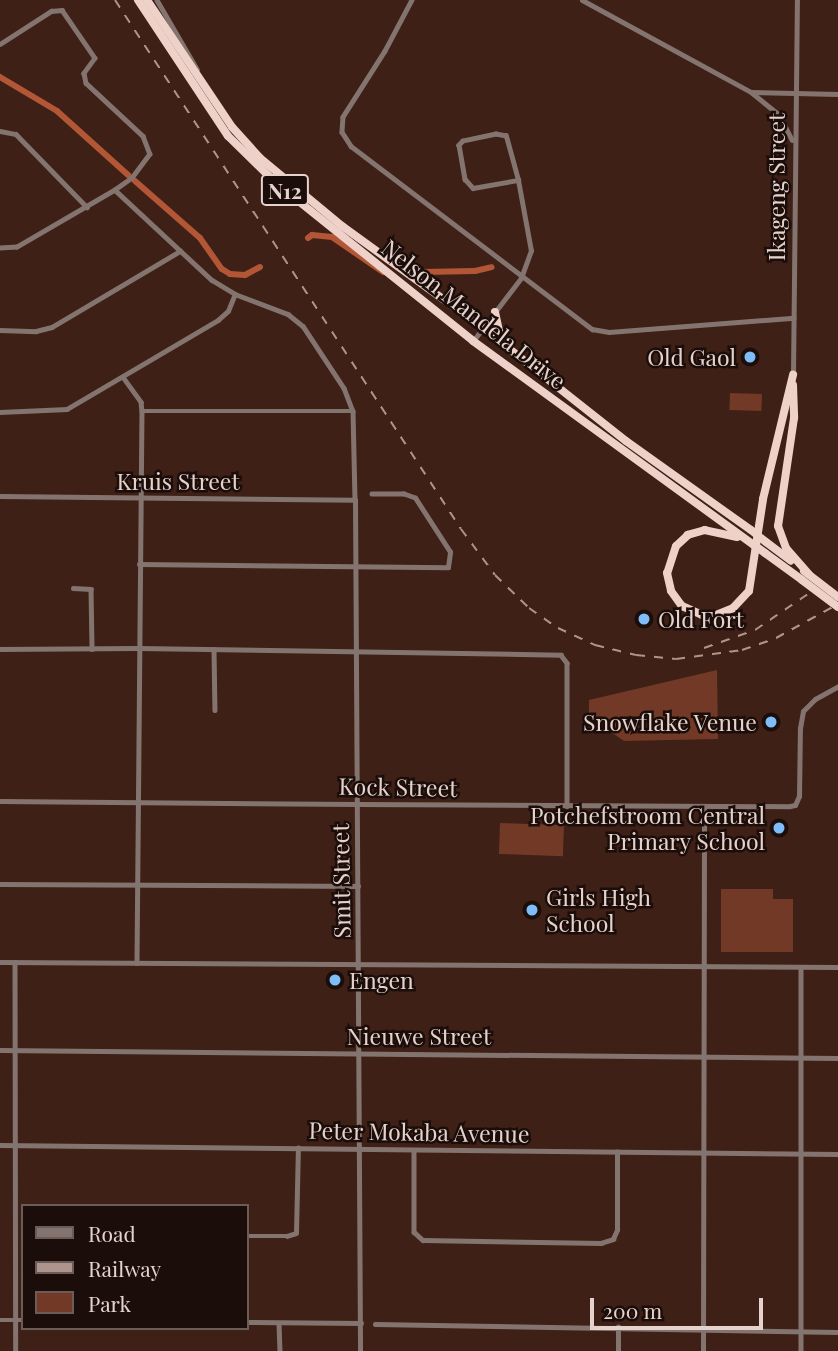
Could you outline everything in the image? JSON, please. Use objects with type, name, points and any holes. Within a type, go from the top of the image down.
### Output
[{"type":"highway","name":"Nelson Mandela Drive","points":[[138,0],[202,100],[245,154],[276,183],[473,341],[765,554],[838,597]]},
{"type":"highway","name":"Nelson Mandela Drive","points":[[147,0],[241,139],[285,180],[391,263],[483,328],[626,441],[751,530],[838,607]]},
{"type":"highway","points":[[495,312],[497,329],[503,344]]},
{"type":"highway","points":[[751,544],[712,529],[696,532],[682,540],[672,553],[667,573],[676,600],[691,612],[710,616],[733,608],[750,590],[763,499],[793,375]]},
{"type":"highway","points":[[793,375],[794,418],[778,526],[786,548],[805,577]]},
{"type":"street","points":[[157,0],[191,57],[209,95]]},
{"type":"street","points":[[412,0],[385,51],[347,109],[342,124],[345,139],[581,324],[600,331],[793,317]]},
{"type":"street","points":[[582,0],[751,92],[779,115],[793,144]]},
{"type":"street","name":"Ikageng Street","points":[[793,375],[793,144],[797,0]]},
{"type":"street","points":[[0,44],[51,11],[62,10],[68,15],[94,58],[84,73],[86,83],[143,136],[149,147],[148,160],[132,178],[115,190],[17,247],[0,248]]},
{"type":"street","points":[[751,92],[838,94]]},
{"type":"street","points":[[0,131],[16,134],[87,207]]},
{"type":"street","points":[[473,341],[521,278],[531,251],[518,180],[509,142],[502,134],[469,139],[459,145],[465,179],[473,188],[518,180]]},
{"type":"street","points":[[115,190],[212,280],[235,294],[297,320],[344,388],[353,411],[142,411]]},
{"type":"street","points":[[0,330],[36,331],[52,327],[180,251]]},
{"type":"street","points":[[0,412],[61,411],[218,320],[228,311],[235,294]]},
{"type":"street","points":[[123,377],[141,402],[142,411],[136,800],[137,963]]},
{"type":"street","name":"Smit Street","points":[[353,411],[361,1148],[360,1351]]},
{"type":"street","points":[[139,564],[449,567],[450,552],[415,498],[404,494],[372,494]]},
{"type":"street","name":"Kruis Street","points":[[0,496],[355,500]]},
{"type":"street","points":[[73,588],[91,589],[92,649]]},
{"type":"street","points":[[0,649],[138,648],[555,654],[567,663],[567,806]]},
{"type":"street","points":[[214,649],[215,710]]},
{"type":"street","name":"Kock Street","points":[[0,801],[136,800],[704,807],[795,805],[799,792],[801,717],[808,706],[838,686]]},
{"type":"street","points":[[703,1351],[701,1153],[704,1056],[704,807]]},
{"type":"street","points":[[0,884],[358,886]]},
{"type":"street","points":[[0,962],[838,967]]},
{"type":"street","points":[[15,962],[16,1235],[20,1320],[16,1351]]},
{"type":"street","points":[[801,967],[801,1351]]},
{"type":"street","name":"Nieuwe Street","points":[[0,1050],[838,1058]]},
{"type":"street","name":"Peter Mokaba Avenue","points":[[0,1146],[838,1154]]},
{"type":"street","points":[[248,1236],[288,1236],[296,1233],[298,1149]]},
{"type":"street","points":[[414,1150],[414,1232],[423,1240],[588,1243],[607,1242],[616,1236],[617,1152]]},
{"type":"street","points":[[16,1235],[21,1235]]},
{"type":"street","points":[[0,1320],[20,1320]]},
{"type":"street","points":[[248,1322],[360,1324]]},
{"type":"street","points":[[279,1323],[279,1351]]},
{"type":"street","points":[[375,1324],[838,1332]]},
{"type":"street","points":[[618,1327],[618,1351]]},
{"type":"green space","points":[[730,393],[762,394],[761,411],[729,410]]},
{"type":"green space","points":[[717,670],[718,739],[624,741],[589,717],[589,700]]},
{"type":"green space","points":[[500,823],[564,825],[563,856],[499,854]]},
{"type":"green space","points":[[721,889],[773,889],[773,899],[793,899],[793,952],[721,952]]},
{"type":"waterway","points":[[0,77],[57,111],[128,175]]},
{"type":"waterway","points":[[135,181],[200,238],[222,269],[230,274],[245,275],[260,267]]},
{"type":"waterway","points":[[308,238],[312,235],[332,237],[383,272]]},
{"type":"waterway","points":[[423,272],[475,271],[492,267]]},
{"type":"railway","points":[[115,0],[461,529],[495,575],[529,608],[558,628],[595,645],[636,655],[676,659],[742,650],[776,638],[838,604]]},
{"type":"railway","points":[[704,648],[755,630],[808,594]]},
{"type":"place","name":"Old Gaol","points":[[750,357]]},
{"type":"place","name":"Old Fort","points":[[644,619]]},
{"type":"place","name":"Snowflake Venue","points":[[771,722]]},
{"type":"place","name":"Potchefstroom Central Primary School","points":[[779,828]]},
{"type":"place","name":"Girls High School","points":[[532,910]]},
{"type":"place","name":"Engen","points":[[335,980]]}]
